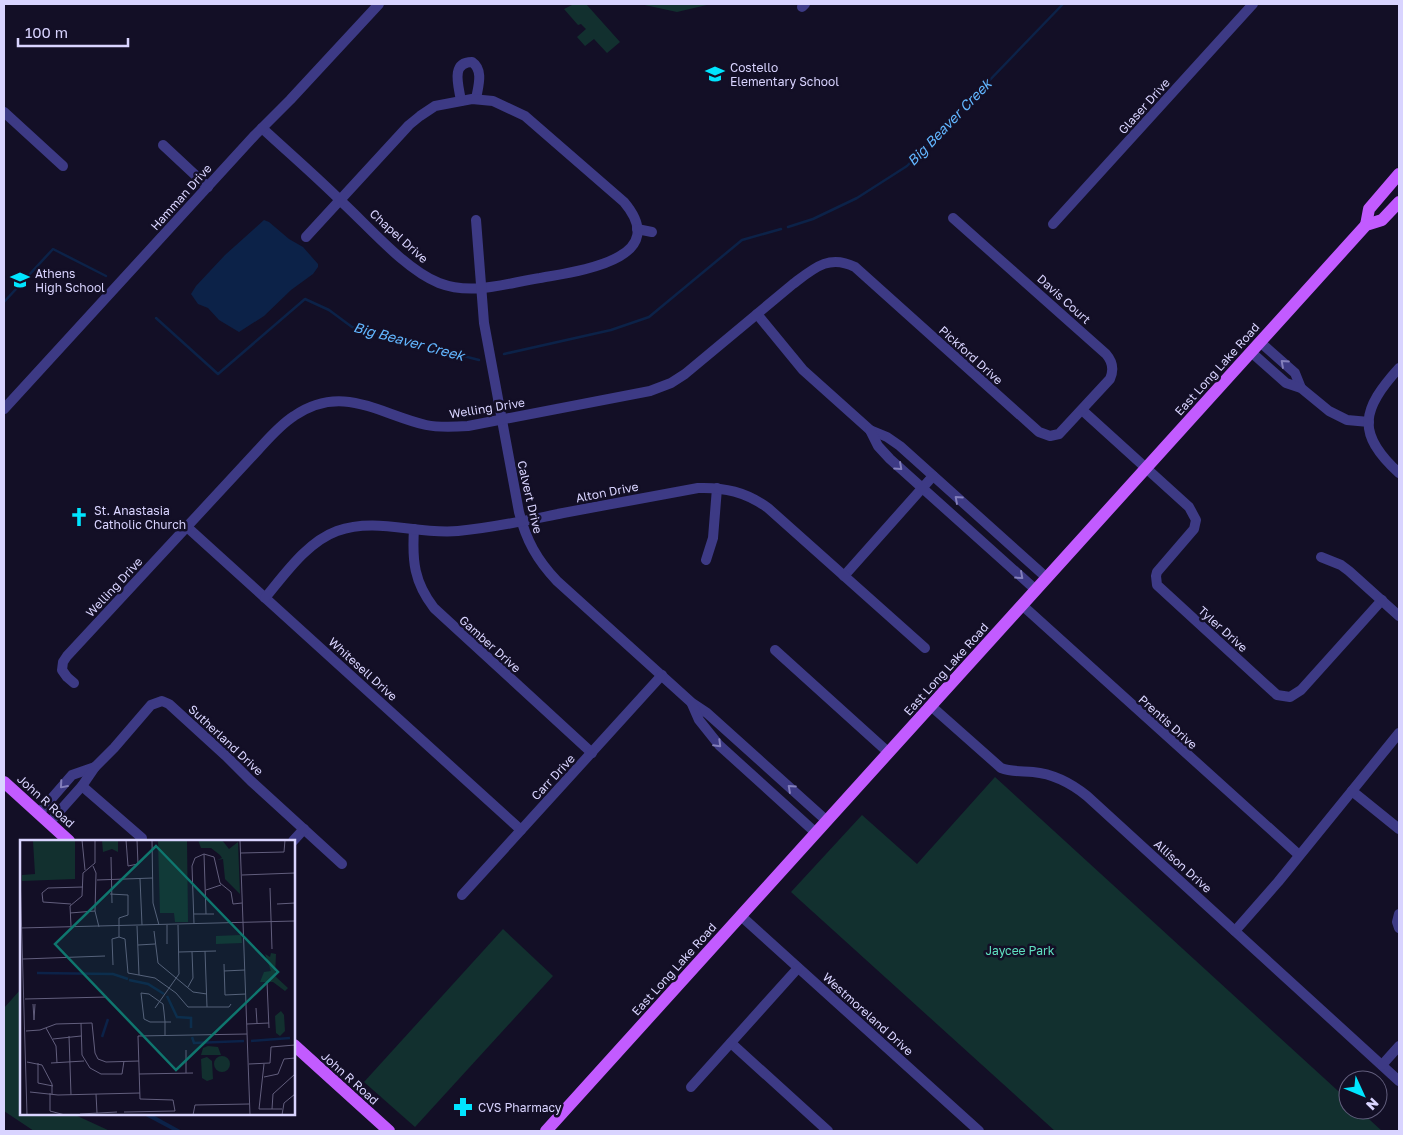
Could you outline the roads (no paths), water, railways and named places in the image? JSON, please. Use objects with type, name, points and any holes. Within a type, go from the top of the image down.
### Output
[{"type":"main road","name":"East Long Lake Road","points":[[1366,226],[1369,209],[1399,174]]},
{"type":"main road","points":[[1386,190],[1387,199],[1392,204],[1398,203]]},
{"type":"main road","name":"East Long Lake Road","points":[[546,1131],[1366,226],[1382,220],[1398,203]]},
{"type":"main road","name":"John R Road","points":[[4,782],[68,840]]},
{"type":"main road","name":"John R Road","points":[[295,1046],[389,1131]]},
{"type":"street","name":"Hamman Drive","points":[[4,409],[262,128],[379,4]]},
{"type":"street","name":"Glaser Drive","points":[[1053,225],[1253,4]]},
{"type":"street","points":[[461,101],[457,72],[460,65],[466,62],[472,62],[478,69],[476,99]]},
{"type":"street","points":[[306,237],[420,116],[435,106],[476,99],[493,101],[526,116],[624,202],[633,213],[638,224],[637,229],[652,232]]},
{"type":"street","points":[[4,112],[63,166]]},
{"type":"street","name":"Chapel Drive","points":[[262,128],[398,254],[428,278],[452,287],[480,289],[589,269],[615,260],[626,253],[636,237],[637,229]]},
{"type":"street","points":[[163,145],[208,187]]},
{"type":"street","name":"Davis Court","points":[[953,218],[1109,358],[1113,370],[1110,379],[1082,410]]},
{"type":"street","name":"Calvert Drive","points":[[476,220],[484,323],[521,522],[532,550],[548,572],[692,703],[707,713],[827,821]]},
{"type":"street","name":"Welling Drive","points":[[74,684],[64,673],[62,666],[67,656],[284,423],[296,415],[315,406],[343,402],[363,404],[426,425],[448,428],[468,426],[657,389],[685,374],[811,272],[831,262],[844,262]]},
{"type":"street","name":"Pickford Drive","points":[[844,262],[855,267],[1039,432],[1050,436],[1059,434],[1082,410]]},
{"type":"street","points":[[757,314],[803,370],[870,430],[879,432],[894,441],[1047,578]]},
{"type":"street","points":[[1260,342],[1295,373],[1301,388]]},
{"type":"street","points":[[1251,352],[1286,383],[1301,388],[1324,408],[1347,420],[1369,422]]},
{"type":"street","points":[[1399,368],[1375,398],[1369,422],[1370,435],[1375,447],[1399,473]]},
{"type":"street","points":[[1082,410],[1146,468]]},
{"type":"street","points":[[870,430],[872,438],[884,453],[1036,590]]},
{"type":"street","name":"Tyler Drive","points":[[1146,468],[1189,507],[1196,520],[1196,524],[1190,534],[1157,572],[1157,586],[1277,695],[1290,697],[1301,690],[1382,600]]},
{"type":"street","points":[[844,576],[933,476]]},
{"type":"street","name":"Alton Drive","points":[[265,598],[311,548],[327,536],[366,524],[455,531],[521,522],[698,488],[717,488],[744,494],[760,502],[925,648]]},
{"type":"street","points":[[706,560],[713,538],[717,488]]},
{"type":"street","points":[[972,532],[982,520]]},
{"type":"street","name":"Whitesell Drive","points":[[187,528],[521,830]]},
{"type":"street","name":"Gamber Drive","points":[[414,529],[413,555],[417,579],[423,594],[434,608],[592,753]]},
{"type":"street","points":[[1321,557],[1340,565],[1399,616]]},
{"type":"street","name":"Prentis Drive","points":[[1022,606],[1299,855]]},
{"type":"street","points":[[775,650],[889,753]]},
{"type":"street","name":"Carr Drive","points":[[462,895],[662,675]]},
{"type":"street","name":"Sutherland Drive","points":[[50,823],[82,786],[94,767],[114,748],[151,705],[162,700],[216,746],[251,781],[342,864]]},
{"type":"street","name":"Calvert Drive","points":[[692,703],[699,720],[713,739],[816,833]]},
{"type":"street","name":"Allison Drive","points":[[931,706],[1001,768],[1048,775],[1063,780],[1077,788],[1399,1081]]},
{"type":"street","points":[[1235,931],[1399,733]]},
{"type":"street","points":[[752,775],[763,764]]},
{"type":"street","name":"Sutherland Drive","points":[[38,813],[72,775],[94,767]]},
{"type":"street","points":[[82,786],[142,838]]},
{"type":"street","points":[[1352,791],[1399,829]]},
{"type":"street","points":[[293,840],[304,829]]},
{"type":"street","name":"Westmoreland Drive","points":[[740,916],[979,1131]]},
{"type":"street","points":[[691,1087],[798,968]]},
{"type":"street","points":[[731,1043],[828,1131]]},
{"type":"street","points":[[1382,1065],[1399,1046]]},
{"type":"water","points":[[264,220],[303,247],[318,264],[318,267],[313,274],[291,290],[264,316],[239,332],[219,320],[208,308],[198,304],[191,294],[225,255]]},
{"type":"water","points":[[144,1115],[153,1115],[182,1131],[174,1131]]},
{"type":"waterway","name":"Big Beaver Creek","points":[[788,227],[813,219],[857,198],[907,166],[1063,4]]},
{"type":"waterway","name":"Big Beaver Creek","points":[[504,354],[611,330],[649,317],[742,240],[781,229]]},
{"type":"waterway","name":"Big Beaver Creek","points":[[4,302],[53,249],[106,276]]},
{"type":"waterway","name":"Big Beaver Creek","points":[[156,318],[218,374],[305,299],[329,310],[352,327],[479,360]]},
{"type":"place","name":"Costello Elementary School","points":[[715,74]]},
{"type":"place","name":"Athens High School","points":[[20,280]]},
{"type":"place","name":"St. Anastasia Catholic Church","points":[[79,517]]},
{"type":"place","name":"CVS Pharmacy","points":[[463,1107]]},
{"type":"park label","name":"Jaycee Park","points":[[1020,950]]}]
